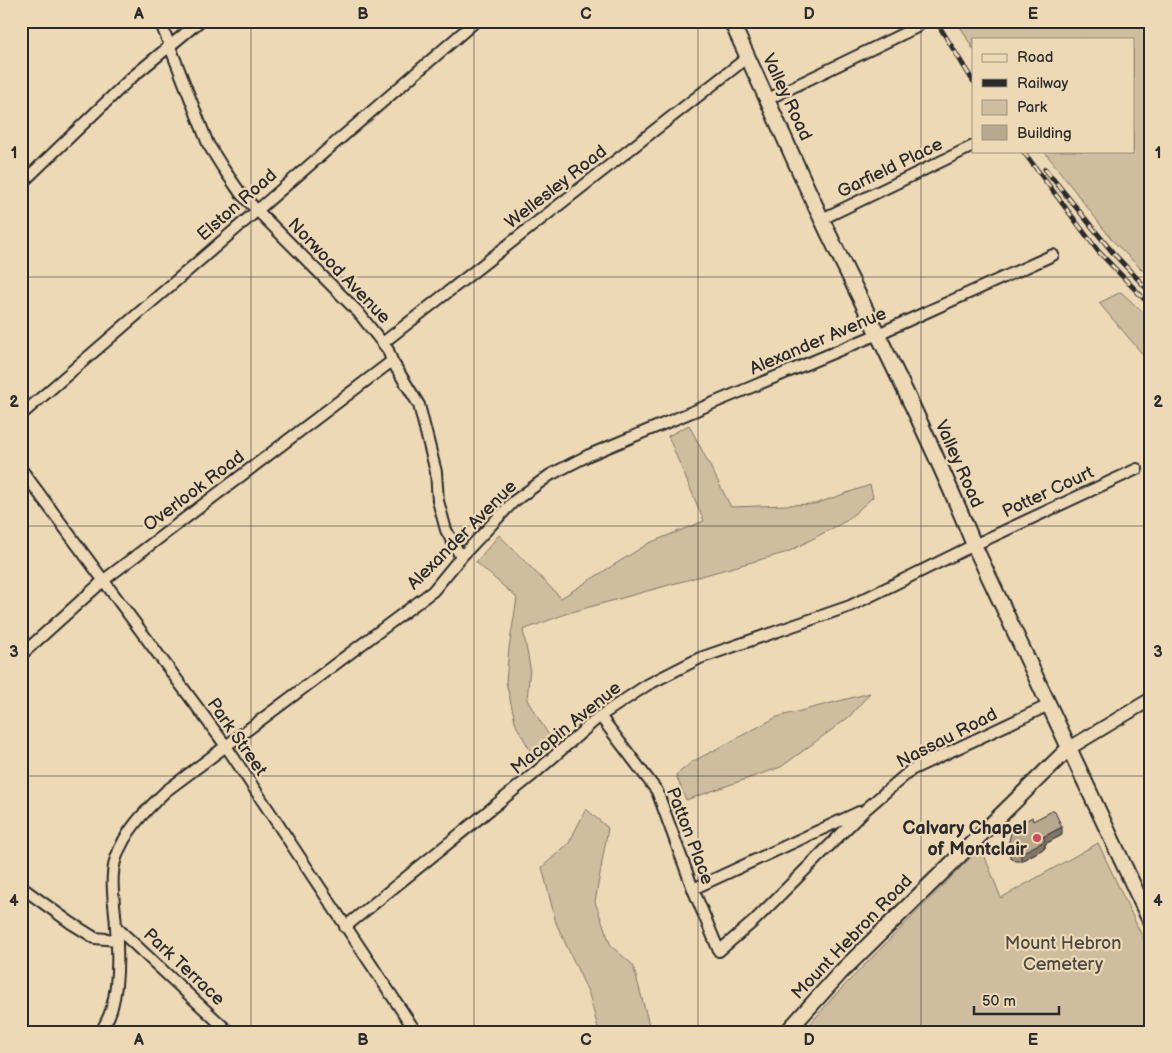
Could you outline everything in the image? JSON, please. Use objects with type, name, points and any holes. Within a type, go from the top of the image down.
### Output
[{"type":"main road","name":"Valley Road","points":[[731,21],[822,219],[951,489],[974,545],[1151,923]]},
{"type":"main road","name":"Mount Hebron Road","points":[[787,1032],[841,972],[1068,748]]},
{"type":"street","name":"Norwood Avenue","points":[[160,21],[208,144],[222,168],[241,194],[358,312],[384,342],[392,361],[419,405],[436,472],[440,511],[446,530],[461,557]]},
{"type":"street","points":[[21,184],[131,78],[200,21]]},
{"type":"street","name":"Elston Road","points":[[21,415],[476,21]]},
{"type":"street","points":[[768,99],[917,27]]},
{"type":"street","name":"Wellesley Road","points":[[384,342],[748,57]]},
{"type":"street","name":"Garfield Place","points":[[822,219],[972,146]]},
{"type":"street","name":"Alexander Avenue","points":[[101,1032],[112,1008],[117,982],[117,940],[113,876],[115,860],[125,836],[145,811],[166,791],[433,591],[461,557],[513,502],[550,475],[589,455],[878,334],[1053,255]]},
{"type":"street","name":"Overlook Road","points":[[21,655],[104,580],[392,361]]},
{"type":"street","name":"Park Street","points":[[21,468],[226,746],[416,1032]]},
{"type":"street","name":"Potter Court","points":[[974,545],[1137,469]]},
{"type":"street","name":"Macopin Avenue","points":[[345,927],[535,773],[600,716],[648,685],[700,658],[850,606],[974,545]]},
{"type":"street","name":"Mount Hebron Road","points":[[1068,748],[1151,699]]},
{"type":"street","name":"Nassau Road","points":[[719,951],[754,921],[866,808],[911,770],[1049,705]]},
{"type":"street","name":"Patton Place","points":[[600,716],[657,791],[693,889],[719,951]]},
{"type":"street","name":"Nassau Road","points":[[693,889],[866,808]]},
{"type":"street","points":[[21,887],[95,938],[117,940]]},
{"type":"street","name":"Park Terrace","points":[[116,927],[230,1032]]},
{"type":"green space","points":[[957,21],[1151,21],[1151,279],[1113,241],[1045,152],[1134,152],[1134,38],[972,38],[972,47]]},
{"type":"green space","points":[[1121,292],[1151,320],[1151,364],[1099,303]]},
{"type":"green space","points":[[689,425],[731,507],[815,504],[870,485],[873,497],[846,521],[788,552],[568,613],[523,630],[530,667],[527,700],[550,737],[531,752],[516,725],[506,682],[517,598],[476,562],[499,535],[561,598],[649,543],[704,521],[668,436]]},
{"type":"green space","points":[[870,693],[849,717],[781,767],[686,800],[676,775],[692,762],[777,717]]},
{"type":"green space","points":[[586,809],[608,828],[595,902],[611,946],[633,965],[651,1032],[599,1032],[589,994],[556,923],[542,867],[569,843]]},
{"type":"green space","name":"Mount Hebron Cemetery","points":[[1098,843],[1151,955],[1151,1032],[803,1032],[836,994],[981,847],[1001,898]]},
{"type":"building","name":"Calvary Chapel of Montclair","points":[[1054,810],[1062,827],[1043,837],[1045,841],[1021,853],[1015,853],[1011,850],[1008,845],[1011,833],[1024,826],[1022,823],[1032,817],[1033,821]]},
{"type":"railway","points":[[936,21],[972,79]]},
{"type":"railway","points":[[1024,152],[1098,251],[1151,306]]},
{"type":"railway","points":[[1045,169],[1114,254],[1151,293]]},
{"type":"place","name":"Calvary Chapel of Montclair","points":[[1037,838]]}]
